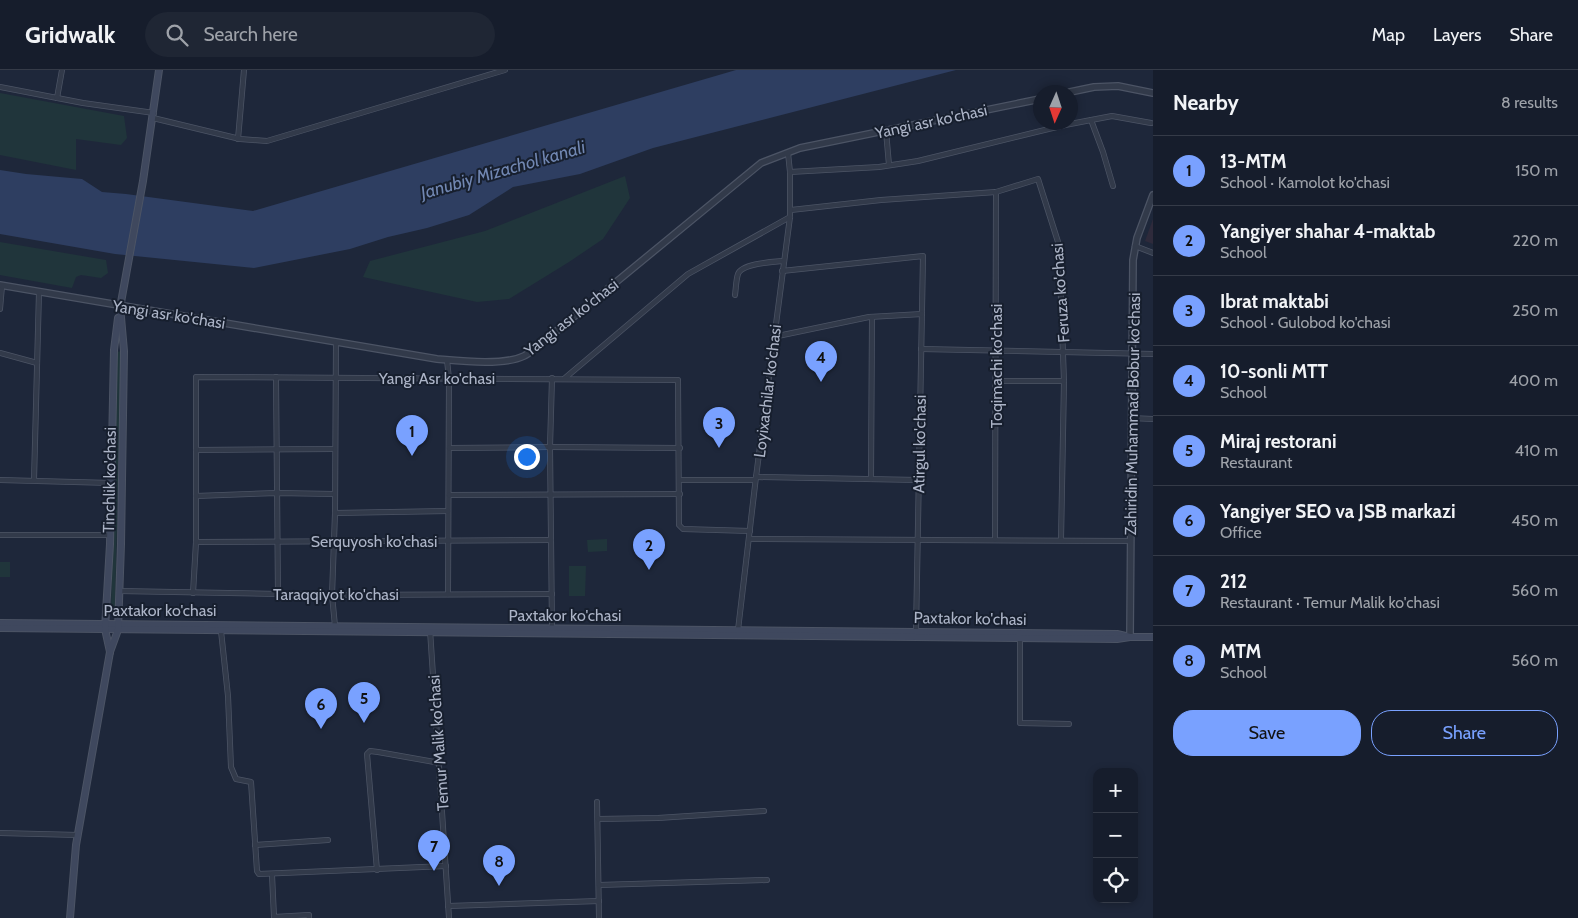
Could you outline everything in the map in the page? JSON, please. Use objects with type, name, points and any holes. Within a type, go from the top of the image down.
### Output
[{"type":"main road","name":"Tinchlik ko'chasi","points":[[110,652],[106,627],[114,350],[120,306],[143,181],[159,70]]},
{"type":"main road","name":"Tinchlik ko'chasi","points":[[70,918],[78,835],[110,652],[118,627],[124,351],[120,306]]},
{"type":"main road","name":"Paxtakor ko'chasi","points":[[0,623],[106,627]]},
{"type":"main road","name":"Paxtakor ko'chasi","points":[[0,628],[336,626],[430,630],[1117,640],[1130,637]]},
{"type":"main road","name":"Paxtakor ko'chasi","points":[[118,627],[221,631],[552,628],[916,631],[1117,634],[1130,637],[1153,638]]},
{"type":"street","points":[[57,98],[62,70]]},
{"type":"street","points":[[238,139],[244,70]]},
{"type":"street","points":[[0,87],[153,116],[238,139],[267,140],[505,70]]},
{"type":"street","points":[[1078,91],[1118,86],[1153,93]]},
{"type":"street","name":"Yangi asr ko'chasi","points":[[1,286],[447,360],[479,362],[511,360],[524,356],[537,347],[761,163],[800,148],[1033,100]]},
{"type":"street","points":[[790,172],[889,165],[918,161],[1065,125],[1112,116],[1151,123]]},
{"type":"street","points":[[1091,120],[1113,186]]},
{"type":"street","points":[[886,130],[889,165]]},
{"type":"street","name":"Loyixachilar ko'chasi","points":[[738,630],[791,210],[788,153]]},
{"type":"street","name":"Feruza ko'chasi","points":[[791,210],[881,200],[996,192],[1038,179],[1059,245],[1064,352],[1061,540]]},
{"type":"street","name":"Toqimachi ko'chasi","points":[[995,539],[996,192]]},
{"type":"street","name":"Zahiridin Muhammad Bobur ko'chasi","points":[[1130,637],[1133,260],[1137,238],[1153,195]]},
{"type":"street","points":[[565,378],[688,274],[790,217]]},
{"type":"street","points":[[1135,246],[1153,253]]},
{"type":"street","name":"Atirgul ko'chasi","points":[[782,271],[922,256],[916,631]]},
{"type":"street","points":[[735,295],[740,270],[749,265],[784,260]]},
{"type":"street","points":[[0,309],[1,286]]},
{"type":"street","points":[[34,480],[39,292]]},
{"type":"street","points":[[774,337],[872,317],[922,314]]},
{"type":"street","points":[[871,479],[872,317]]},
{"type":"street","points":[[336,342],[332,595],[336,626]]},
{"type":"street","points":[[921,349],[1153,354]]},
{"type":"street","points":[[0,353],[37,363]]},
{"type":"street","points":[[447,360],[449,379],[448,594]]},
{"type":"street","name":"Yangi Asr ko'chasi","points":[[196,450],[196,376],[678,380],[680,448]]},
{"type":"street","points":[[276,377],[278,594]]},
{"type":"street","points":[[552,378],[550,447],[552,628]]},
{"type":"street","points":[[996,381],[1064,381]]},
{"type":"street","points":[[1132,418],[1153,419]]},
{"type":"street","points":[[449,448],[680,448],[679,525],[681,528],[750,531]]},
{"type":"street","points":[[193,593],[196,542],[196,450],[335,449]]},
{"type":"street","points":[[0,480],[111,483]]},
{"type":"street","points":[[680,480],[918,480]]},
{"type":"street","points":[[196,496],[276,493],[334,494]]},
{"type":"street","points":[[449,495],[680,494]]},
{"type":"street","points":[[334,513],[448,511]]},
{"type":"street","points":[[0,535],[110,535]]},
{"type":"street","points":[[749,539],[995,539],[1130,542]]},
{"type":"street","name":"Serquyosh ko'chasi","points":[[196,542],[551,540]]},
{"type":"street","name":"Taraqqiyot ko'chasi","points":[[120,591],[332,595],[552,594]]},
{"type":"street","name":"Temur Malik ko'chasi","points":[[430,630],[440,763],[448,918]]},
{"type":"street","points":[[221,631],[228,696],[231,767],[236,779],[251,782],[257,871],[259,874],[272,875],[446,866]]},
{"type":"street","points":[[1020,638],[1020,723],[1069,724]]},
{"type":"street","points":[[377,870],[367,754],[370,751],[440,763]]},
{"type":"street","points":[[597,802],[599,918]]},
{"type":"street","points":[[598,819],[658,818],[764,811]]},
{"type":"street","points":[[0,833],[78,835]]},
{"type":"street","points":[[255,845],[328,840]]},
{"type":"street","points":[[272,875],[274,917],[309,915],[310,918]]},
{"type":"street","points":[[599,885],[767,880]]},
{"type":"street","points":[[448,906],[599,901]]},
{"type":"shaded area","points":[[1153,219],[1153,244],[1145,241]]},
{"type":"green space","points":[[0,93],[124,116],[127,138],[121,145],[76,139],[76,170],[0,155]]},
{"type":"green space","points":[[625,176],[630,198],[603,239],[509,299],[477,302],[363,277],[370,261],[485,231]]},
{"type":"green space","points":[[0,242],[106,260],[108,273],[101,278],[81,275],[76,277],[72,288],[0,275]]},
{"type":"green space","points":[[121,351],[115,609],[111,609],[117,352]]},
{"type":"green space","points":[[607,539],[607,551],[588,552],[587,540]]},
{"type":"green space","points":[[0,562],[10,562],[10,577],[0,577]]},
{"type":"green space","points":[[569,566],[586,566],[585,596],[569,596]]},
{"type":"water","name":"Janubiy Mizachol kanali","points":[[736,70],[956,70],[653,148],[580,174],[513,187],[469,215],[427,228],[388,237],[350,249],[254,268],[115,254],[0,234],[0,170],[82,179],[102,192],[253,211]]},
{"type":"place","name":"10-sonli MTT","points":[[821,382]]},
{"type":"place","name":"Ibrat maktabi","points":[[719,448]]},
{"type":"place","name":"13-MTM","points":[[412,456]]},
{"type":"place","name":"Yangiyer shahar 4-maktab","points":[[649,570]]},
{"type":"place","name":"Miraj restorani","points":[[364,723]]},
{"type":"place","name":"Yangiyer SEO va JSB markazi","points":[[321,729]]},
{"type":"place","name":"212","points":[[434,871]]},
{"type":"place","name":"MTM","points":[[499,886]]}]
